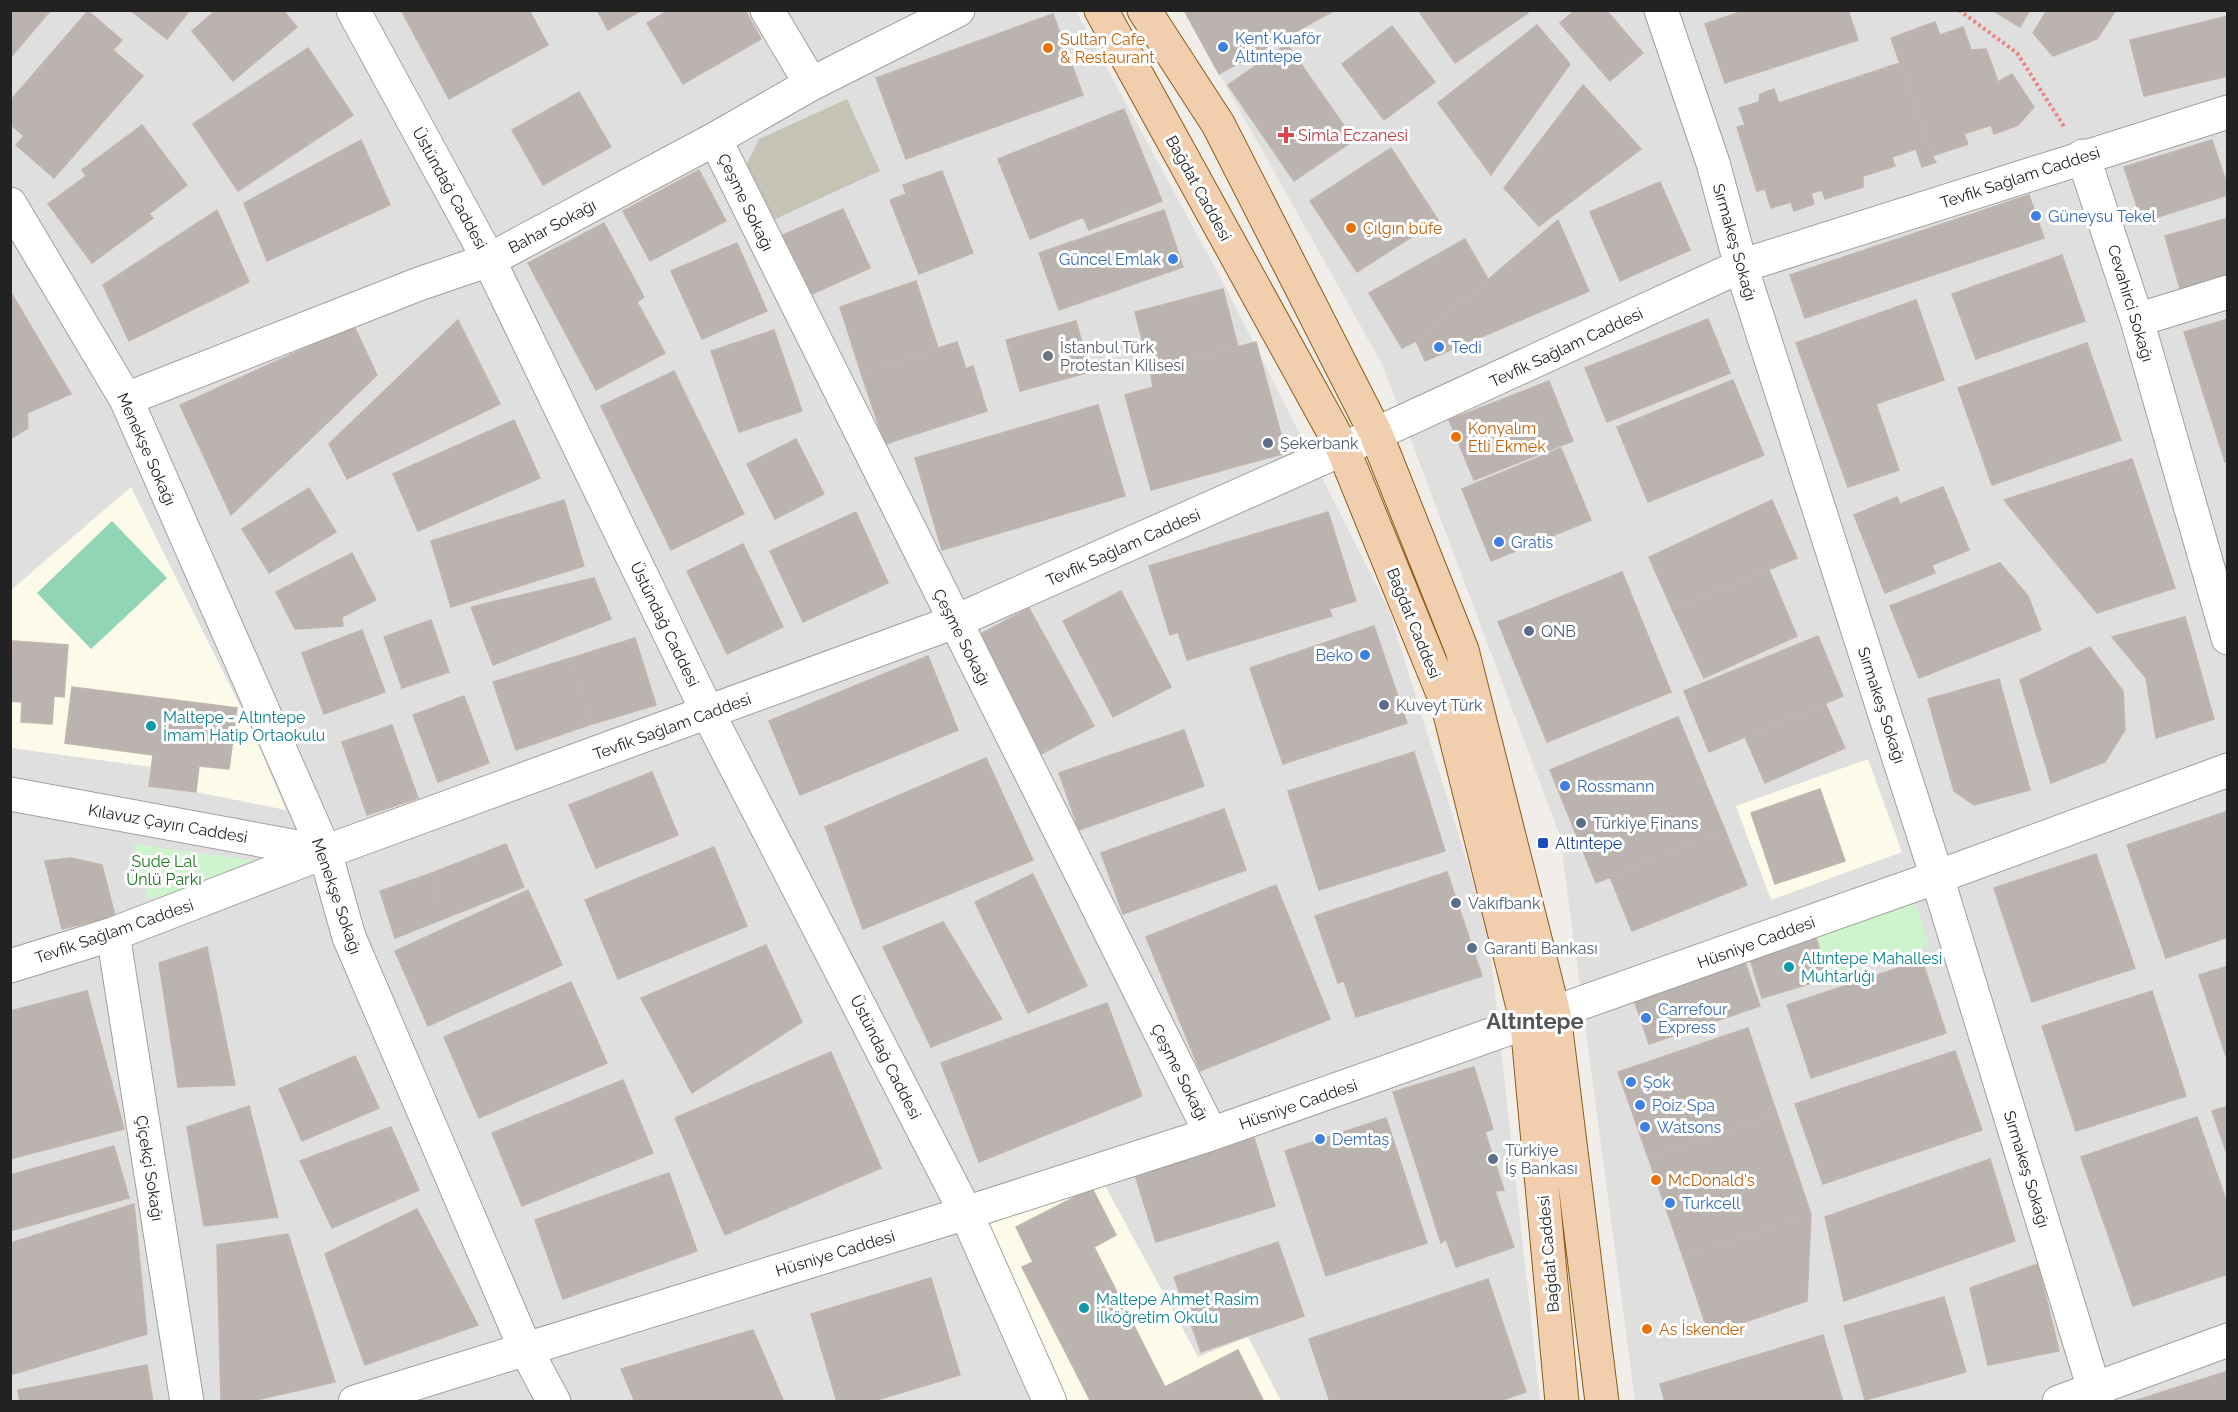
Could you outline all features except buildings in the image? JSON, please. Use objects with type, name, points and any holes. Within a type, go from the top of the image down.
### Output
[{"type":"main road","name":"Bağdat Caddesi","points":[[1101,10],[1343,449],[1448,706],[1540,1018],[1563,1401]]},
{"type":"main road","name":"Bağdat Caddesi","points":[[1144,10],[1218,123],[1376,434],[1462,650],[1540,1018],[1602,1401]]},
{"type":"street","name":"Üstündağ Caddesi","points":[[353,10],[489,260],[708,713],[966,1213],[1050,1401]]},
{"type":"street","points":[[767,10],[811,84]]},
{"type":"street","name":"Bahar Sokağı","points":[[126,399],[419,284],[489,260],[715,139],[811,84],[958,10]]},
{"type":"street","name":"Sırmakeş Sokağı","points":[[1661,10],[1713,163],[1741,266],[1938,877],[2096,1396]]},
{"type":"street","name":"Tevfik Sağlam Caddesi","points":[[10,966],[113,934],[325,852],[954,622],[1343,449],[1741,266],[2228,112]]},
{"type":"street","name":"Çeşme Sokağı","points":[[715,139],[1211,1134]]},
{"type":"street","name":"Cevahirci Sokağı","points":[[2084,156],[2138,320],[2228,638]]},
{"type":"street","name":"Menekşe Sokağı","points":[[10,204],[126,399],[325,852],[349,937],[525,1348],[554,1401]]},
{"type":"street","points":[[2138,320],[2228,292]]},
{"type":"street","name":"Hüsniye Caddesi","points":[[355,1401],[966,1213],[1211,1134],[1938,877],[2228,770]]},
{"type":"street","name":"Kılavuz Çayırı Caddesi","points":[[10,794],[325,852]]},
{"type":"street","name":"Çiçekçi Sokağı","points":[[113,934],[187,1401]]},
{"type":"street","points":[[2059,1401],[2096,1396],[2228,1340]]},
{"type":"path","points":[[1959,10],[2018,53],[2084,156]]},
{"type":"shaded area","points":[[10,11],[1076,11],[1224,284],[1389,610],[1488,930],[1540,1401],[11,1401]]},
{"type":"shaded area","points":[[1184,11],[2227,11],[2227,1401],[1635,1401],[1560,836],[1383,366]]},
{"type":"shaded area","points":[[847,99],[880,171],[773,220],[747,164],[759,139]]},
{"type":"shaded area","points":[[131,487],[253,732],[286,810],[196,792],[149,786],[151,767],[11,748],[11,590]]},
{"type":"shaded area","points":[[1868,759],[1902,852],[1771,900],[1736,806]]},
{"type":"shaded area","points":[[273,926],[316,1020],[243,1042],[207,947]]},
{"type":"shaded area","points":[[1102,1180],[1198,1357],[1248,1337],[1281,1401],[1066,1401],[983,1219]]},
{"type":"green space","points":[[112,521],[167,578],[91,649],[37,593]]},
{"type":"green space","name":"Sude Lal Ünlü Parkı","points":[[133,844],[266,862],[268,870],[148,899]]},
{"type":"green space","points":[[1914,900],[1929,946],[1829,978],[1814,932]]},
{"type":"place","name":"Kent Kuaför Altıntepe","points":[[1223,47]]},
{"type":"place","name":"Sultan Cafe & Restaurant","points":[[1048,48]]},
{"type":"place","name":"Simla Eczanesi","points":[[1286,135]]},
{"type":"place","name":"Güneysu Tekel","points":[[2036,216]]},
{"type":"place","name":"Çılgın büfe","points":[[1351,228]]},
{"type":"place","name":"Güncel Emlak","points":[[1173,259]]},
{"type":"place","name":"Tedi","points":[[1439,347]]},
{"type":"place","name":"İstanbul Türk Protestan Kilisesi","points":[[1048,356]]},
{"type":"place","name":"Konyalım Etli Ekmek","points":[[1456,437]]},
{"type":"place","name":"Şekerbank","points":[[1268,443]]},
{"type":"place","name":"Gratis","points":[[1499,542]]},
{"type":"place","name":"QNB","points":[[1529,631]]},
{"type":"place","name":"Beko","points":[[1365,655]]},
{"type":"place","name":"Kuveyt Türk","points":[[1384,705]]},
{"type":"place","name":"Maltepe - Altıntepe İmam Hatip Ortaokulu","points":[[151,726]]},
{"type":"place","name":"Rossmann","points":[[1565,786]]},
{"type":"place","name":"Türkiye Finans","points":[[1581,823]]},
{"type":"place","name":"Altıntepe","points":[[1543,843]]},
{"type":"place","name":"Vakıfbank","points":[[1456,903]]},
{"type":"place","name":"Garanti Bankası","points":[[1472,948]]},
{"type":"place","name":"Altıntepe Mahallesi Muhtarlığı","points":[[1789,967]]},
{"type":"place","name":"Carrefour Express","points":[[1646,1018]]},
{"type":"place","name":"Şok","points":[[1631,1082]]},
{"type":"place","name":"Poiz Spa","points":[[1640,1105]]},
{"type":"place","name":"Watsons","points":[[1645,1127]]},
{"type":"place","name":"Demtaş","points":[[1320,1139]]},
{"type":"place","name":"Türkiye İş Bankası","points":[[1493,1159]]},
{"type":"place","name":"McDonald's","points":[[1656,1180]]},
{"type":"place","name":"Turkcell","points":[[1670,1203]]},
{"type":"place","name":"Maltepe Ahmet Rasim İlköğretim Okulu","points":[[1084,1308]]},
{"type":"place","name":"As İskender","points":[[1647,1329]]},
{"type":"district","name":"Altıntepe","points":[[1535,1021]]}]
